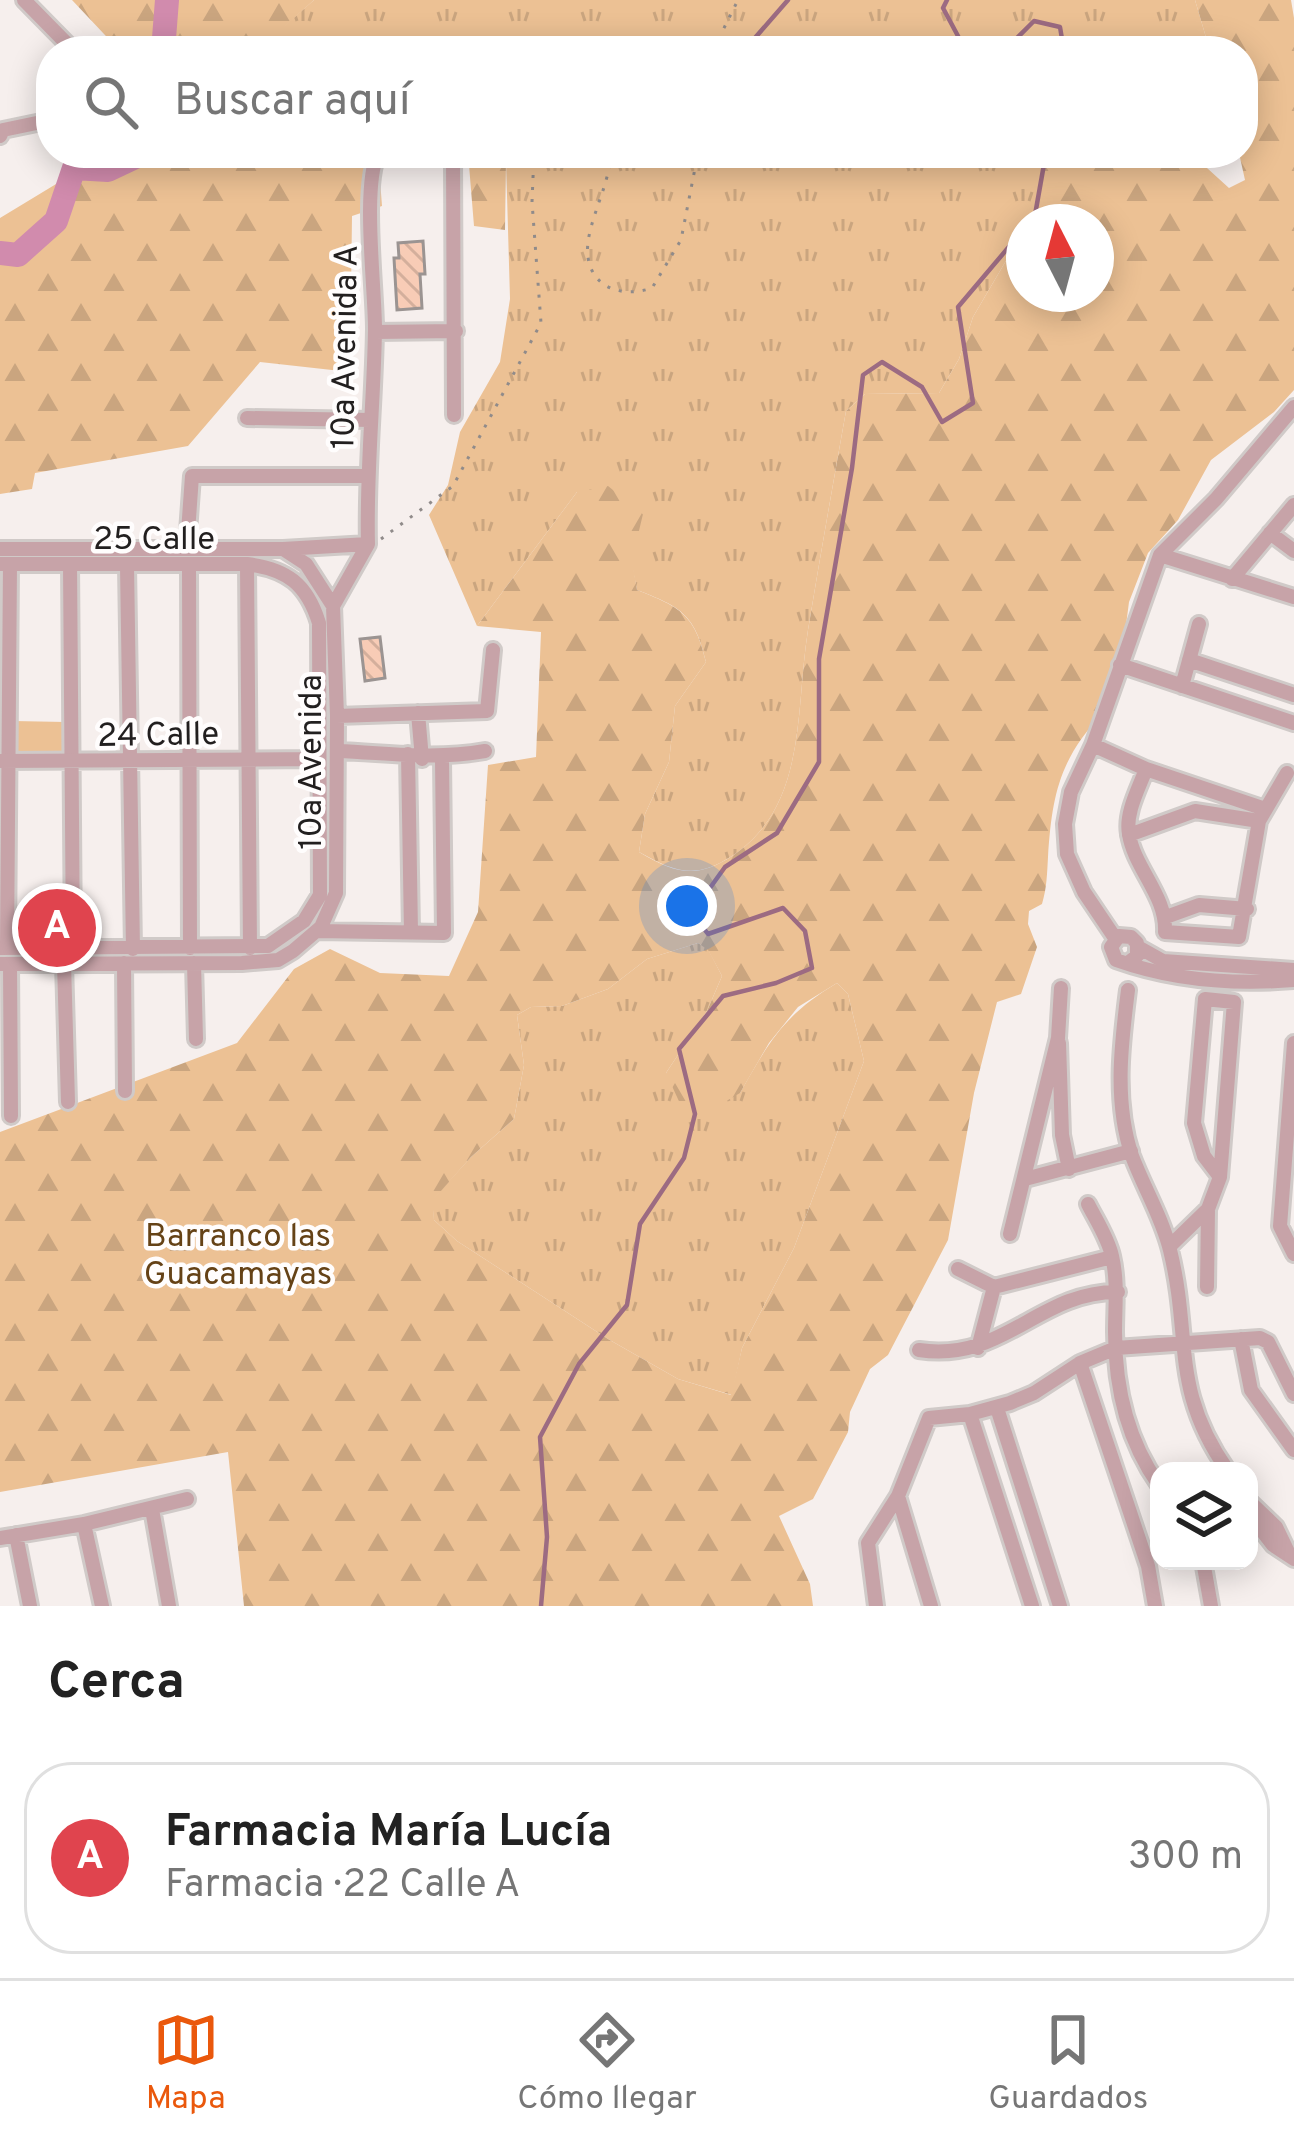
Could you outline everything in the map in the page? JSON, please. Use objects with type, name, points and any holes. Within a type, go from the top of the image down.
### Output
[{"type":"street","points":[[24,0],[59,36]]},
{"type":"street","points":[[1,130],[36,123]]},
{"type":"street","name":"10a Avenida A","points":[[368,544],[375,168]]},
{"type":"street","points":[[452,168],[454,416]]},
{"type":"street","points":[[375,332],[456,331]]},
{"type":"street","points":[[1115,938],[1084,892],[1067,854],[1067,808],[1160,555],[1216,499],[1294,406]]},
{"type":"street","points":[[247,418],[370,420]]},
{"type":"street","points":[[188,532],[191,477],[367,476]]},
{"type":"street","points":[[1232,579],[1294,505]]},
{"type":"street","points":[[1270,533],[1294,550]]},
{"type":"street","points":[[333,606],[368,544]]},
{"type":"street","name":"25 Calle","points":[[0,549],[167,556],[368,544]]},
{"type":"street","name":"10a Avenida","points":[[283,549],[306,564],[333,606],[338,716],[336,893],[312,936]]},
{"type":"street","points":[[1160,555],[1294,597]]},
{"type":"street","name":"25 Calle","points":[[5,564],[127,565],[167,556],[189,564],[272,567],[303,587]]},
{"type":"street","points":[[5,564],[4,956],[11,1116]]},
{"type":"street","points":[[70,564],[73,948]]},
{"type":"street","points":[[189,564],[188,760],[196,1040]]},
{"type":"street","points":[[247,564],[250,948]]},
{"type":"street","points":[[127,565],[133,949]]},
{"type":"street","name":"10a Avenida","points":[[273,953],[304,921],[320,895],[319,623],[303,587]]},
{"type":"street","points":[[1182,686],[1199,624]]},
{"type":"street","points":[[338,716],[488,711],[493,650]]},
{"type":"street","points":[[1189,660],[1294,695]]},
{"type":"street","points":[[1120,665],[1294,724]]},
{"type":"street","points":[[411,932],[418,712]]},
{"type":"street","points":[[1093,745],[1262,815]]},
{"type":"street","points":[[338,751],[442,758],[485,751]]},
{"type":"street","points":[[4,956],[73,948],[192,956],[273,953],[312,936],[444,933],[442,758]]},
{"type":"street","name":"24 Calle","points":[[4,761],[317,759]]},
{"type":"street","points":[[1147,769],[1129,835],[1166,916],[1165,932],[1239,938],[1262,815],[1287,773]]},
{"type":"street","points":[[1129,835],[1195,812],[1262,815]]},
{"type":"street","points":[[1166,916],[1199,905],[1246,909]]},
{"type":"street","points":[[1115,938],[1132,937],[1138,947],[1163,961],[1294,970]]},
{"type":"street","points":[[1115,938],[1112,956],[1156,974],[1260,983],[1294,980]]},
{"type":"street","points":[[1129,962],[1137,956],[1138,947]]},
{"type":"street","points":[[4,956],[124,963],[250,948],[273,953]]},
{"type":"street","points":[[64,963],[68,1102]]},
{"type":"street","points":[[124,963],[125,1090]]},
{"type":"street","points":[[1010,1234],[1058,1038],[1061,988]]},
{"type":"street","points":[[1128,990],[1119,1083],[1131,1151],[1169,1246],[1187,1388],[1196,1420],[1222,1462]]},
{"type":"street","points":[[1207,1287],[1208,1209],[1220,1178],[1234,1000],[1203,999],[1194,1124],[1204,1156],[1220,1178]]},
{"type":"street","points":[[1058,1038],[1062,1135],[1069,1169]]},
{"type":"street","points":[[1294,1043],[1280,1226],[1294,1254]]},
{"type":"street","points":[[1025,1179],[1131,1151]]},
{"type":"street","points":[[1088,1204],[1112,1257],[1118,1292],[1116,1348],[1126,1418],[1150,1470]]},
{"type":"street","points":[[1169,1246],[1208,1209]]},
{"type":"street","points":[[958,1269],[994,1287],[1112,1257]]},
{"type":"street","points":[[978,1348],[994,1287]]},
{"type":"street","points":[[919,1350],[955,1354],[978,1348],[1074,1298],[1118,1292]]},
{"type":"street","points":[[876,1606],[868,1545],[898,1496],[927,1420],[997,1408],[1116,1348],[1183,1342],[1260,1337],[1268,1342],[1294,1394]]},
{"type":"street","points":[[1241,1339],[1251,1390],[1294,1450]]},
{"type":"street","points":[[1080,1363],[1150,1553]]},
{"type":"street","points":[[997,1408],[1060,1606]]},
{"type":"street","points":[[970,1414],[1032,1606]]},
{"type":"street","points":[[898,1496],[931,1606]]},
{"type":"street","points":[[30,1606],[8,1537],[187,1499]]},
{"type":"street","points":[[152,1509],[169,1606]]},
{"type":"street","points":[[1009,1526],[1034,1516]]},
{"type":"street","points":[[84,1524],[102,1606]]},
{"type":"street","points":[[1258,1525],[1291,1557]]},
{"type":"street","points":[[1154,1570],[1155,1606]]},
{"type":"street","points":[[1204,1570],[1210,1606]]},
{"type":"path","points":[[721,36],[738,0]]},
{"type":"path","points":[[368,544],[453,486],[541,323],[533,168]]},
{"type":"path","points":[[610,168],[587,241],[594,276],[612,292],[633,295],[652,288],[681,240],[695,168]]},
{"type":"green space","points":[[72,0],[314,0],[283,28],[287,36],[106,36]]},
{"type":"green space","points":[[314,0],[1195,0],[1206,36],[286,36],[282,28]]},
{"type":"green space","name":"Barranco las Guacamayas","points":[[1195,0],[1291,0],[1294,390],[1274,412],[1211,460],[1178,520],[1148,553],[1129,602],[1105,711],[1068,761],[1056,795],[1044,898],[1029,911],[1028,924],[1037,947],[1021,994],[997,1002],[974,1093],[948,1240],[888,1355],[870,1369],[850,1412],[848,1432],[813,1499],[779,1516],[810,1584],[813,1606],[244,1606],[228,1452],[0,1492],[0,1132],[237,1043],[294,969],[330,949],[380,973],[449,976],[478,912],[488,765],[536,757],[541,632],[477,626],[577,492],[608,486],[643,514],[632,560],[637,590],[684,614],[697,633],[706,662],[675,706],[669,762],[645,814],[639,852],[685,871],[719,864],[757,835],[786,784],[846,411],[865,394],[939,393],[959,359],[973,317],[1006,261],[1006,312],[1114,312],[1114,204],[1037,204],[1044,168],[1207,168],[1229,188],[1245,180],[1242,168],[1258,168],[1258,36],[1206,36]],"holes":[[[698,943],[708,950],[722,976],[707,1011],[666,1073],[683,1110],[699,1117],[740,1093],[769,1043],[798,1007],[837,983],[848,994],[864,1061],[794,1248],[742,1348],[731,1395],[678,1379],[608,1339],[457,1241],[434,1220],[433,1200],[514,1119],[524,1065],[517,1015],[531,1007],[562,1006],[608,989],[647,959]]]},
{"type":"green space","points":[[79,168],[379,168],[382,206],[352,216],[350,372],[260,362],[188,446],[35,473],[32,489],[0,494],[0,218]]},
{"type":"green space","points":[[469,168],[506,168],[505,230],[474,226]]},
{"type":"green space","points":[[506,168],[1044,168],[1037,204],[1006,204],[1006,261],[973,317],[959,359],[939,393],[865,394],[846,411],[786,784],[757,835],[719,864],[685,870],[639,852],[645,814],[669,762],[675,706],[706,662],[691,623],[675,608],[637,590],[631,560],[577,492],[477,626],[429,515],[448,485],[460,432],[500,362],[510,299]]},
{"type":"green space","points":[[13,721],[66,722],[67,754],[13,754]]},
{"type":"green space","points":[[698,943],[708,949],[722,976],[707,1011],[666,1073],[740,1093],[780,1030],[837,983],[848,994],[864,1061],[794,1248],[742,1348],[732,1395],[678,1379],[457,1241],[434,1220],[432,1200],[514,1119],[524,1065],[517,1015],[531,1007],[562,1006],[608,989],[647,959]]},
{"type":"building","points":[[423,241],[422,308],[397,310],[394,258],[399,258],[398,243]]},
{"type":"building","points":[[380,637],[385,678],[365,681],[360,639]]},
{"type":"waterway","points":[[164,36],[167,0]]},
{"type":"waterway","points":[[757,36],[788,0]]},
{"type":"waterway","points":[[947,0],[943,8],[958,36]]},
{"type":"waterway","points":[[1019,36],[1034,21],[1060,27],[1062,36]]},
{"type":"waterway","points":[[0,253],[18,255],[56,221],[74,168]]},
{"type":"waterway","points":[[74,168],[112,168]]},
{"type":"waterway","points":[[1037,204],[1043,168]]},
{"type":"waterway","points":[[541,1606],[547,1537],[540,1437],[579,1364],[627,1305],[640,1224],[684,1158],[695,1114],[679,1049],[723,996],[812,968],[805,931],[783,908],[708,934],[692,913],[725,867],[777,833],[819,762],[819,659],[863,375],[882,362],[922,387],[942,422],[973,403],[958,307],[1006,250]]},
{"type":"place","name":"Farmacia María Lucía","points":[[57,928]]}]
